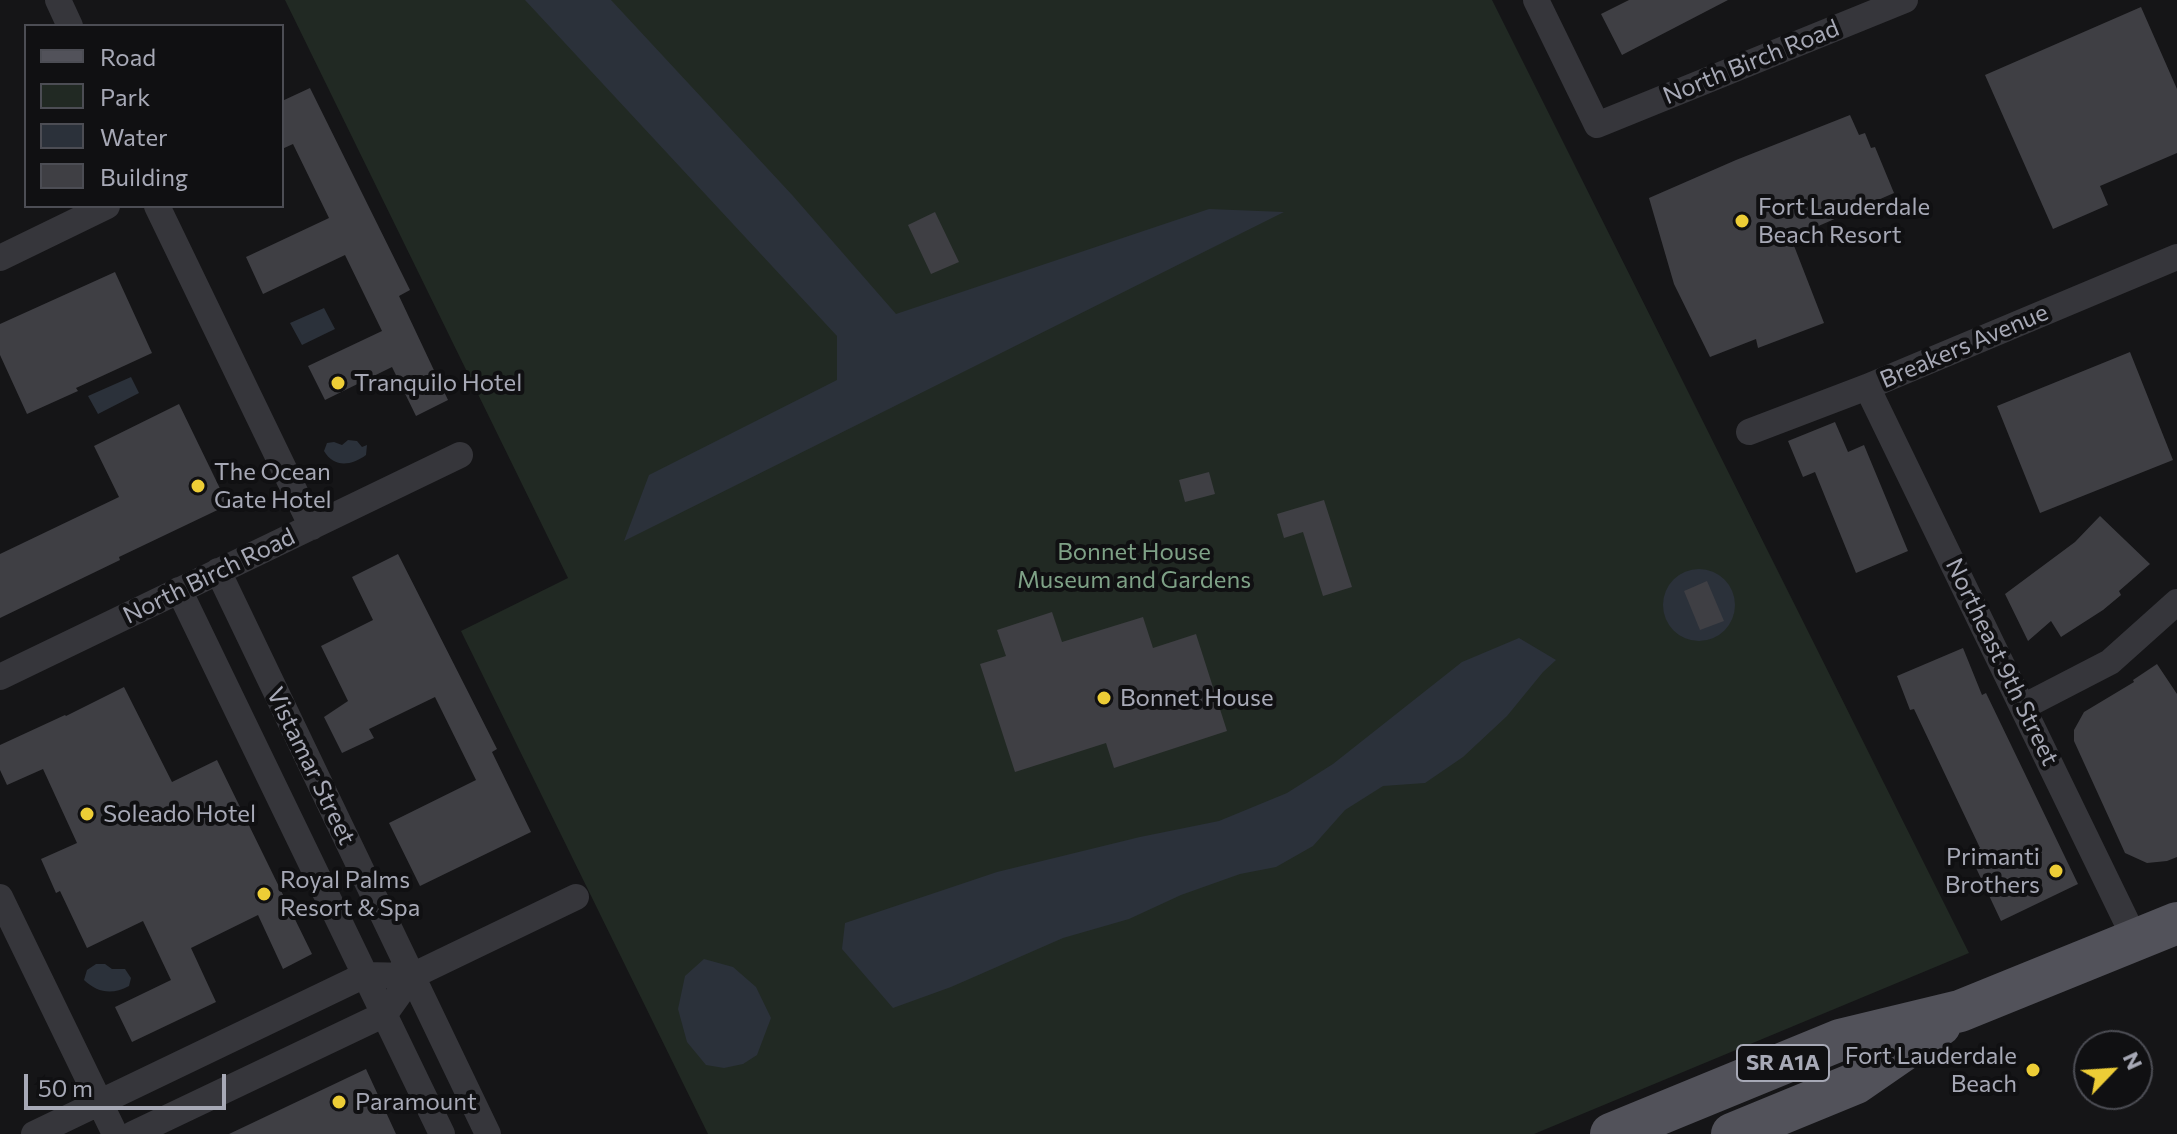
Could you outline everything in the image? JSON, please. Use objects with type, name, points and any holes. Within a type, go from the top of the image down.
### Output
[{"type":"main road","name":"SR A1A","points":[[1611,1134],[1840,1040],[1960,1011],[2177,923]]},
{"type":"main road","name":"SR A1A","points":[[1732,1134],[1856,1083],[1960,1011]]},
{"type":"street","points":[[58,0],[69,24]]},
{"type":"street","name":"North Birch Road","points":[[1536,0],[1597,125],[1905,0]]},
{"type":"street","points":[[0,258],[103,208]]},
{"type":"street","points":[[158,208],[312,527]]},
{"type":"street","name":"Breakers Avenue","points":[[1749,432],[1867,387],[2177,257]]},
{"type":"street","name":"Northeast 9th Street","points":[[1867,387],[2135,939]]},
{"type":"street","name":"North Birch Road","points":[[0,677],[460,455]]},
{"type":"street","name":"Vistamar Street","points":[[218,571],[488,1134]]},
{"type":"street","name":"Vistamar Street","points":[[179,590],[442,1134]]},
{"type":"street","points":[[2023,707],[2110,662],[2177,602]]},
{"type":"street","points":[[276,792],[314,772]]},
{"type":"street","points":[[0,897],[115,1134]]},
{"type":"street","points":[[34,1134],[365,975],[412,976],[576,897]]},
{"type":"street","points":[[133,1134],[385,1014],[412,976]]},
{"type":"green space","name":"Bonnet House Museum and Gardens","points":[[285,0],[1492,0],[1969,953],[1534,1134],[708,1134],[461,631],[568,578]]},
{"type":"water","points":[[525,0],[611,0],[793,196],[896,314],[1209,209],[1284,212],[624,541],[649,475],[837,380],[837,336]]},
{"type":"water","points":[[324,308],[335,329],[302,345],[290,323]]},
{"type":"water","points":[[131,377],[139,393],[98,414],[88,396]]},
{"type":"water","points":[[348,440],[357,441],[362,447],[367,445],[366,455],[343,464],[328,457],[324,451],[327,443],[342,445]]},
{"type":"water","points":[[1706,569],[1725,579],[1733,591],[1733,619],[1725,631],[1713,639],[1692,641],[1673,631],[1665,619],[1663,598],[1673,579],[1685,571]]},
{"type":"water","points":[[1519,638],[1556,660],[1507,716],[1463,757],[1425,783],[1383,786],[1345,810],[1313,846],[1276,867],[1240,874],[1181,895],[1129,919],[1063,938],[951,987],[893,1008],[842,949],[845,923],[997,872],[1219,821],[1287,793],[1333,764],[1462,662]]},
{"type":"water","points":[[704,959],[733,967],[756,987],[771,1018],[757,1055],[743,1064],[724,1068],[706,1065],[687,1042],[678,1009],[685,976]]},
{"type":"water","points":[[96,964],[125,969],[131,978],[129,986],[111,991],[89,984],[84,980],[87,970]]},
{"type":"building","points":[[1629,0],[1728,0],[1622,55],[1601,14]]},
{"type":"building","points":[[2141,7],[2177,89],[2177,153],[2100,186],[2108,205],[2053,229],[1985,75]]},
{"type":"building","points":[[310,88],[410,290],[399,296],[448,400],[416,416],[392,367],[325,400],[308,366],[382,331],[345,255],[263,294],[246,257],[329,218],[293,144],[284,148],[284,100]]},
{"type":"building","name":"Fort Lauderdale Beach Resort","points":[[1850,115],[1859,135],[1865,133],[1871,148],[1875,147],[1894,193],[1791,238],[1824,323],[1758,348],[1756,339],[1710,357],[1674,284],[1649,198]]},
{"type":"building","points":[[935,212],[959,262],[931,274],[908,225]]},
{"type":"building","points":[[115,272],[152,353],[27,414],[0,355],[0,324]]},
{"type":"building","points":[[2130,352],[2173,460],[2040,513],[1997,406]]},
{"type":"building","points":[[179,404],[228,505],[0,618],[0,554],[119,497],[94,446]]},
{"type":"building","points":[[1835,422],[1848,452],[1864,445],[1908,551],[1856,573],[1815,472],[1803,477],[1788,441]]},
{"type":"building","points":[[1209,472],[1215,494],[1185,502],[1179,480]]},
{"type":"building","points":[[1324,500],[1352,587],[1323,596],[1303,532],[1284,538],[1277,514]]},
{"type":"building","points":[[2100,516],[2150,564],[2103,610],[2061,637],[2051,621],[2028,641],[2005,594],[2075,542]]},
{"type":"building","points":[[398,554],[497,749],[492,752],[531,832],[420,886],[389,823],[476,780],[435,697],[369,729],[374,738],[342,753],[324,717],[348,701],[321,646],[373,620],[352,577]]},
{"type":"building","points":[[1707,581],[1724,621],[1700,630],[1684,591]]},
{"type":"building","name":"Bonnet House","points":[[1052,612],[1062,642],[1143,617],[1153,648],[1196,634],[1227,731],[1114,768],[1106,743],[1015,772],[980,664],[1006,656],[997,630]]},
{"type":"building","points":[[1963,648],[1982,695],[1986,693],[2078,884],[2001,921],[1969,853],[1980,848],[1914,709],[1910,710],[1897,676]]},
{"type":"building","points":[[2157,664],[2177,694],[2177,857],[2147,863],[2125,853],[2074,741],[2074,730],[2084,712],[2134,682]]},
{"type":"building","points":[[124,687],[172,782],[217,760],[312,954],[283,969],[258,915],[191,948],[216,1002],[132,1042],[115,1007],[171,980],[143,921],[87,948],[41,859],[77,843],[43,769],[7,785],[0,770],[0,745]]},
{"type":"building","name":"Paramount","points":[[366,1069],[396,1134],[229,1134]]},
{"type":"place","name":"Fort Lauderdale Beach Resort","points":[[1742,221]]},
{"type":"place","name":"Tranquilo Hotel","points":[[338,383]]},
{"type":"place","name":"The Ocean Gate Hotel","points":[[198,486]]},
{"type":"place","name":"Bonnet House","points":[[1104,698]]},
{"type":"place","name":"Soleado Hotel","points":[[87,814]]},
{"type":"place","name":"Primanti Brothers","points":[[2056,871]]},
{"type":"place","name":"Royal Palms Resort & Spa","points":[[264,894]]},
{"type":"place","name":"Fort Lauderdale Beach","points":[[2033,1070]]},
{"type":"place","name":"Paramount","points":[[339,1102]]}]
